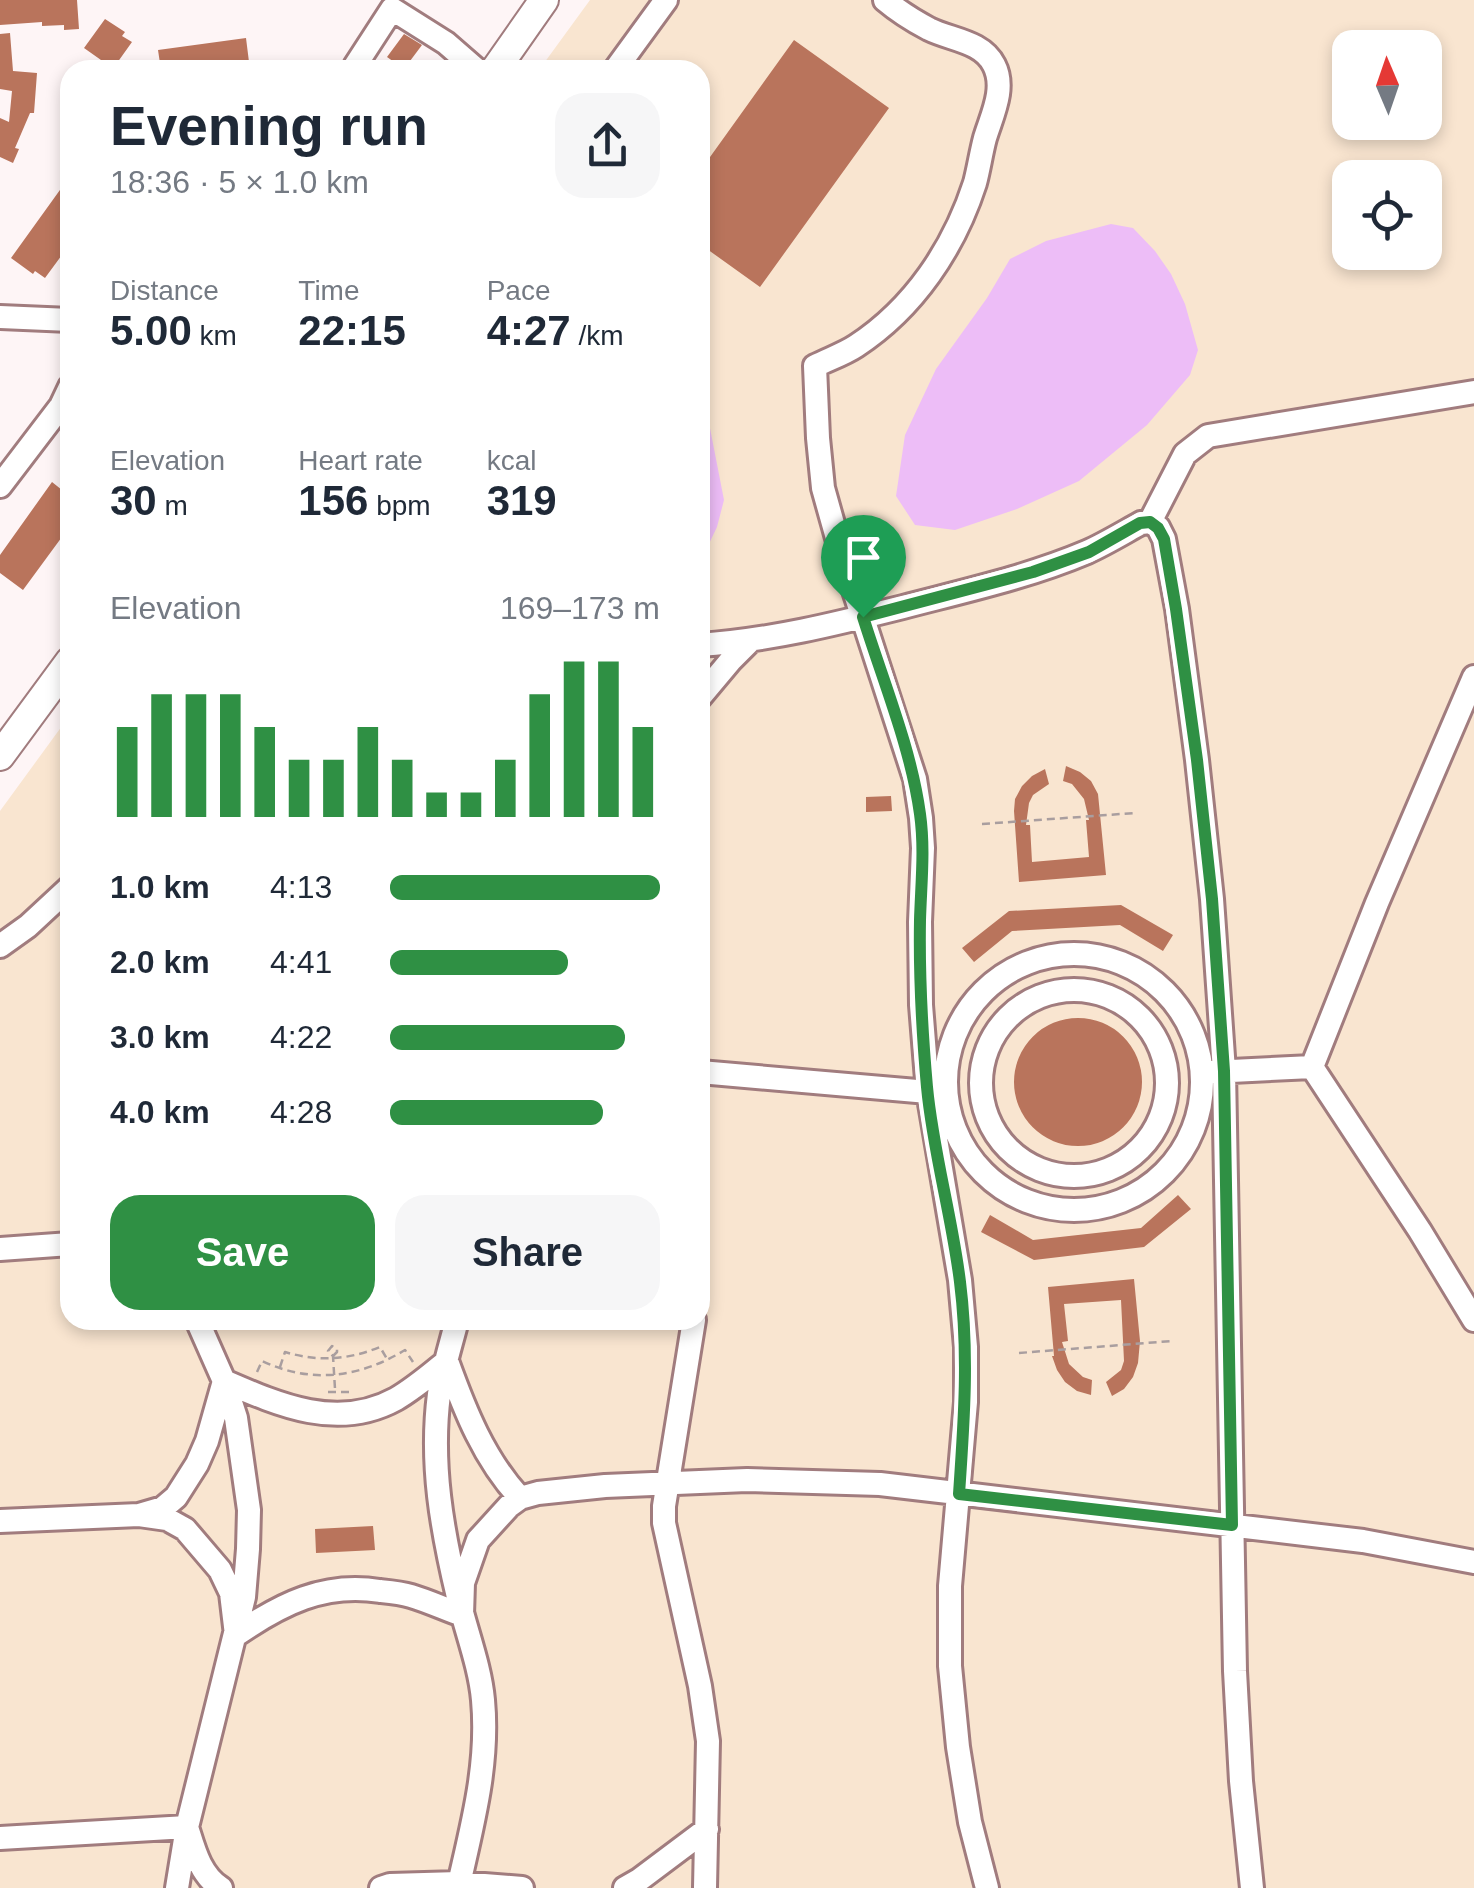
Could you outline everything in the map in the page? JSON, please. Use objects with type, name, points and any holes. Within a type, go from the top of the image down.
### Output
[{"type":"main road","points":[[502,60],[544,0]]},
{"type":"main road","points":[[0,756],[60,674]]},
{"type":"street","points":[[622,60],[666,0]]},
{"type":"street","points":[[885,0],[932,30],[984,50],[995,66],[999,83],[975,182],[954,236],[926,280],[893,317],[868,337],[815,366],[823,488],[915,779],[921,818],[921,1006],[936,1091],[966,1346],[966,1402],[950,1586],[950,1666],[970,1822],[987,1888]]},
{"type":"street","points":[[358,60],[392,9],[466,60]]},
{"type":"street","points":[[0,317],[60,320]]},
{"type":"street","points":[[1150,522],[1184,454],[1208,436],[1474,392]]},
{"type":"street","points":[[0,486],[60,407]]},
{"type":"street","points":[[710,644],[750,642],[812,630],[1033,572],[1089,552],[1140,523],[1150,522],[1164,539],[1195,741],[1212,899],[1213,1072],[1232,1525],[1234,1671],[1252,1888]]},
{"type":"street","points":[[710,685],[750,642]]},
{"type":"street","points":[[1312,1068],[1474,676]]},
{"type":"street","points":[[0,946],[60,896]]},
{"type":"street","points":[[1052,955],[1105,957],[1153,980],[1188,1021],[1213,1072],[1192,1133],[1171,1166],[1155,1182],[1128,1198],[1098,1208],[1067,1210],[1036,1205],[1008,1192],[983,1173],[964,1149],[936,1091],[965,1013],[1002,975],[1052,955]]},
{"type":"street","points":[[1131,1009],[1153,980]]},
{"type":"street","points":[[989,986],[1014,1012]]},
{"type":"street","points":[[1066,990],[1096,992],[1131,1009],[1157,1040],[1167,1070],[1166,1101],[1145,1143],[1121,1164],[1091,1174],[1060,1174],[1027,1162],[1005,1146],[996,1133],[981,1089],[988,1046],[1004,1022],[1038,997],[1066,990]]},
{"type":"street","points":[[1213,1072],[1312,1068]]},
{"type":"street","points":[[1312,1068],[1474,1320]]},
{"type":"street","points":[[710,1073],[936,1091]]},
{"type":"street","points":[[1145,1143],[1171,1166]]},
{"type":"street","points":[[1008,1192],[1027,1162]]},
{"type":"street","points":[[0,1249],[60,1245]]},
{"type":"street","points":[[177,1888],[187,1827],[244,1598],[249,1510],[236,1418],[201,1330]]},
{"type":"street","points":[[455,1330],[440,1390],[436,1483],[443,1534],[483,1696],[485,1727],[481,1788],[458,1886]]},
{"type":"street","points":[[692,1330],[664,1523],[700,1686],[708,1741],[706,1888]]},
{"type":"street","points":[[224,1381],[306,1412],[338,1416],[394,1400],[447,1361]]},
{"type":"street","points":[[447,1361],[477,1437],[520,1498]]},
{"type":"street","points":[[139,1515],[163,1508],[188,1482],[207,1441],[224,1381]]},
{"type":"street","points":[[462,1616],[464,1583],[478,1540],[509,1506],[520,1498],[538,1494],[605,1486],[746,1480],[880,1484],[1363,1540],[1474,1562]]},
{"type":"street","points":[[0,1522],[139,1515],[167,1518],[185,1530],[220,1570],[231,1593],[236,1636]]},
{"type":"street","points":[[236,1636],[294,1600],[348,1588],[409,1595],[462,1616]]},
{"type":"street","points":[[0,1838],[187,1827]]},
{"type":"street","points":[[187,1827],[199,1864],[214,1884],[222,1888]]},
{"type":"street","points":[[625,1888],[707,1829]]},
{"type":"street","points":[[381,1888],[522,1888]]},
{"type":"path","points":[[982,824],[1135,813]]},
{"type":"path","points":[[1019,1353],[1172,1340]]},
{"type":"path","points":[[280,1368],[285,1352],[317,1359],[357,1355],[380,1347],[388,1360]]},
{"type":"path","points":[[247,1391],[262,1361],[304,1374],[333,1376],[361,1371],[404,1350],[425,1379]]},
{"type":"path","points":[[333,1357],[335,1391]]},
{"type":"shaded area","points":[[590,0],[1474,0],[1474,1888],[0,1888],[0,811],[60,729],[60,1330],[710,1330],[710,60],[546,60]]},
{"type":"shaded area","points":[[1111,224],[1133,228],[1171,274],[1185,304],[1198,350],[1190,375],[1147,425],[1079,481],[1017,509],[955,530],[915,525],[896,496],[905,435],[936,369],[1010,259],[1046,241]]},
{"type":"shaded area","points":[[710,428],[724,500],[710,542]]},
{"type":"building","points":[[0,0],[77,0],[79,29],[42,26],[42,22],[0,25]]},
{"type":"building","points":[[105,19],[125,32],[122,36],[132,42],[119,60],[101,60],[84,48]]},
{"type":"building","points":[[10,33],[13,71],[37,73],[34,113],[30,113],[15,148],[19,149],[13,163],[0,157],[0,118],[9,122],[12,91],[0,89],[0,34]]},
{"type":"building","points":[[404,34],[422,45],[411,60],[387,57]]},
{"type":"building","points":[[246,38],[249,60],[160,60],[158,50]]},
{"type":"building","points":[[794,40],[889,108],[760,287],[710,251],[710,157]]},
{"type":"building","points":[[60,190],[60,258],[45,278],[11,258]]},
{"type":"building","points":[[52,482],[60,488],[60,540],[23,590],[0,573],[0,555]]},
{"type":"building","points":[[1066,766],[1091,781],[1098,794],[1106,875],[1019,882],[1015,799],[1032,776],[1045,769],[1049,784],[1033,795],[1029,803],[1026,825],[1030,825],[1032,862],[1089,857],[1089,820],[1084,799],[1072,784],[1063,781]]},
{"type":"building","points":[[891,796],[892,811],[866,812],[866,797]]},
{"type":"building","points":[[1121,905],[1173,935],[1163,951],[1120,925],[1012,931],[974,962],[962,948],[1009,911]]},
{"type":"building","points":[[1078,1018],[1103,1023],[1123,1037],[1137,1057],[1142,1082],[1137,1107],[1123,1127],[1103,1141],[1078,1146],[1053,1141],[1033,1127],[1019,1107],[1014,1082],[1019,1057],[1033,1037],[1053,1023]]},
{"type":"building","points":[[1178,1195],[1191,1209],[1144,1247],[1034,1260],[981,1232],[990,1215],[1033,1240],[1141,1228]]},
{"type":"building","points":[[1134,1279],[1140,1341],[1138,1363],[1124,1389],[1112,1396],[1106,1382],[1121,1370],[1124,1361],[1121,1300],[1064,1304],[1068,1341],[1062,1342],[1069,1364],[1092,1380],[1091,1395],[1077,1391],[1065,1382],[1052,1356],[1048,1287]]},
{"type":"building","points":[[373,1526],[375,1550],[316,1553],[315,1529]]},
{"type":"route","points":[[1150,522],[1164,539],[1197,760],[1224,1071],[1232,1525],[959,1494],[966,1346],[960,1280],[928,1092],[921,1006],[921,818],[915,779],[863,617],[1033,572],[1089,552],[1140,523],[1150,522]]}]
